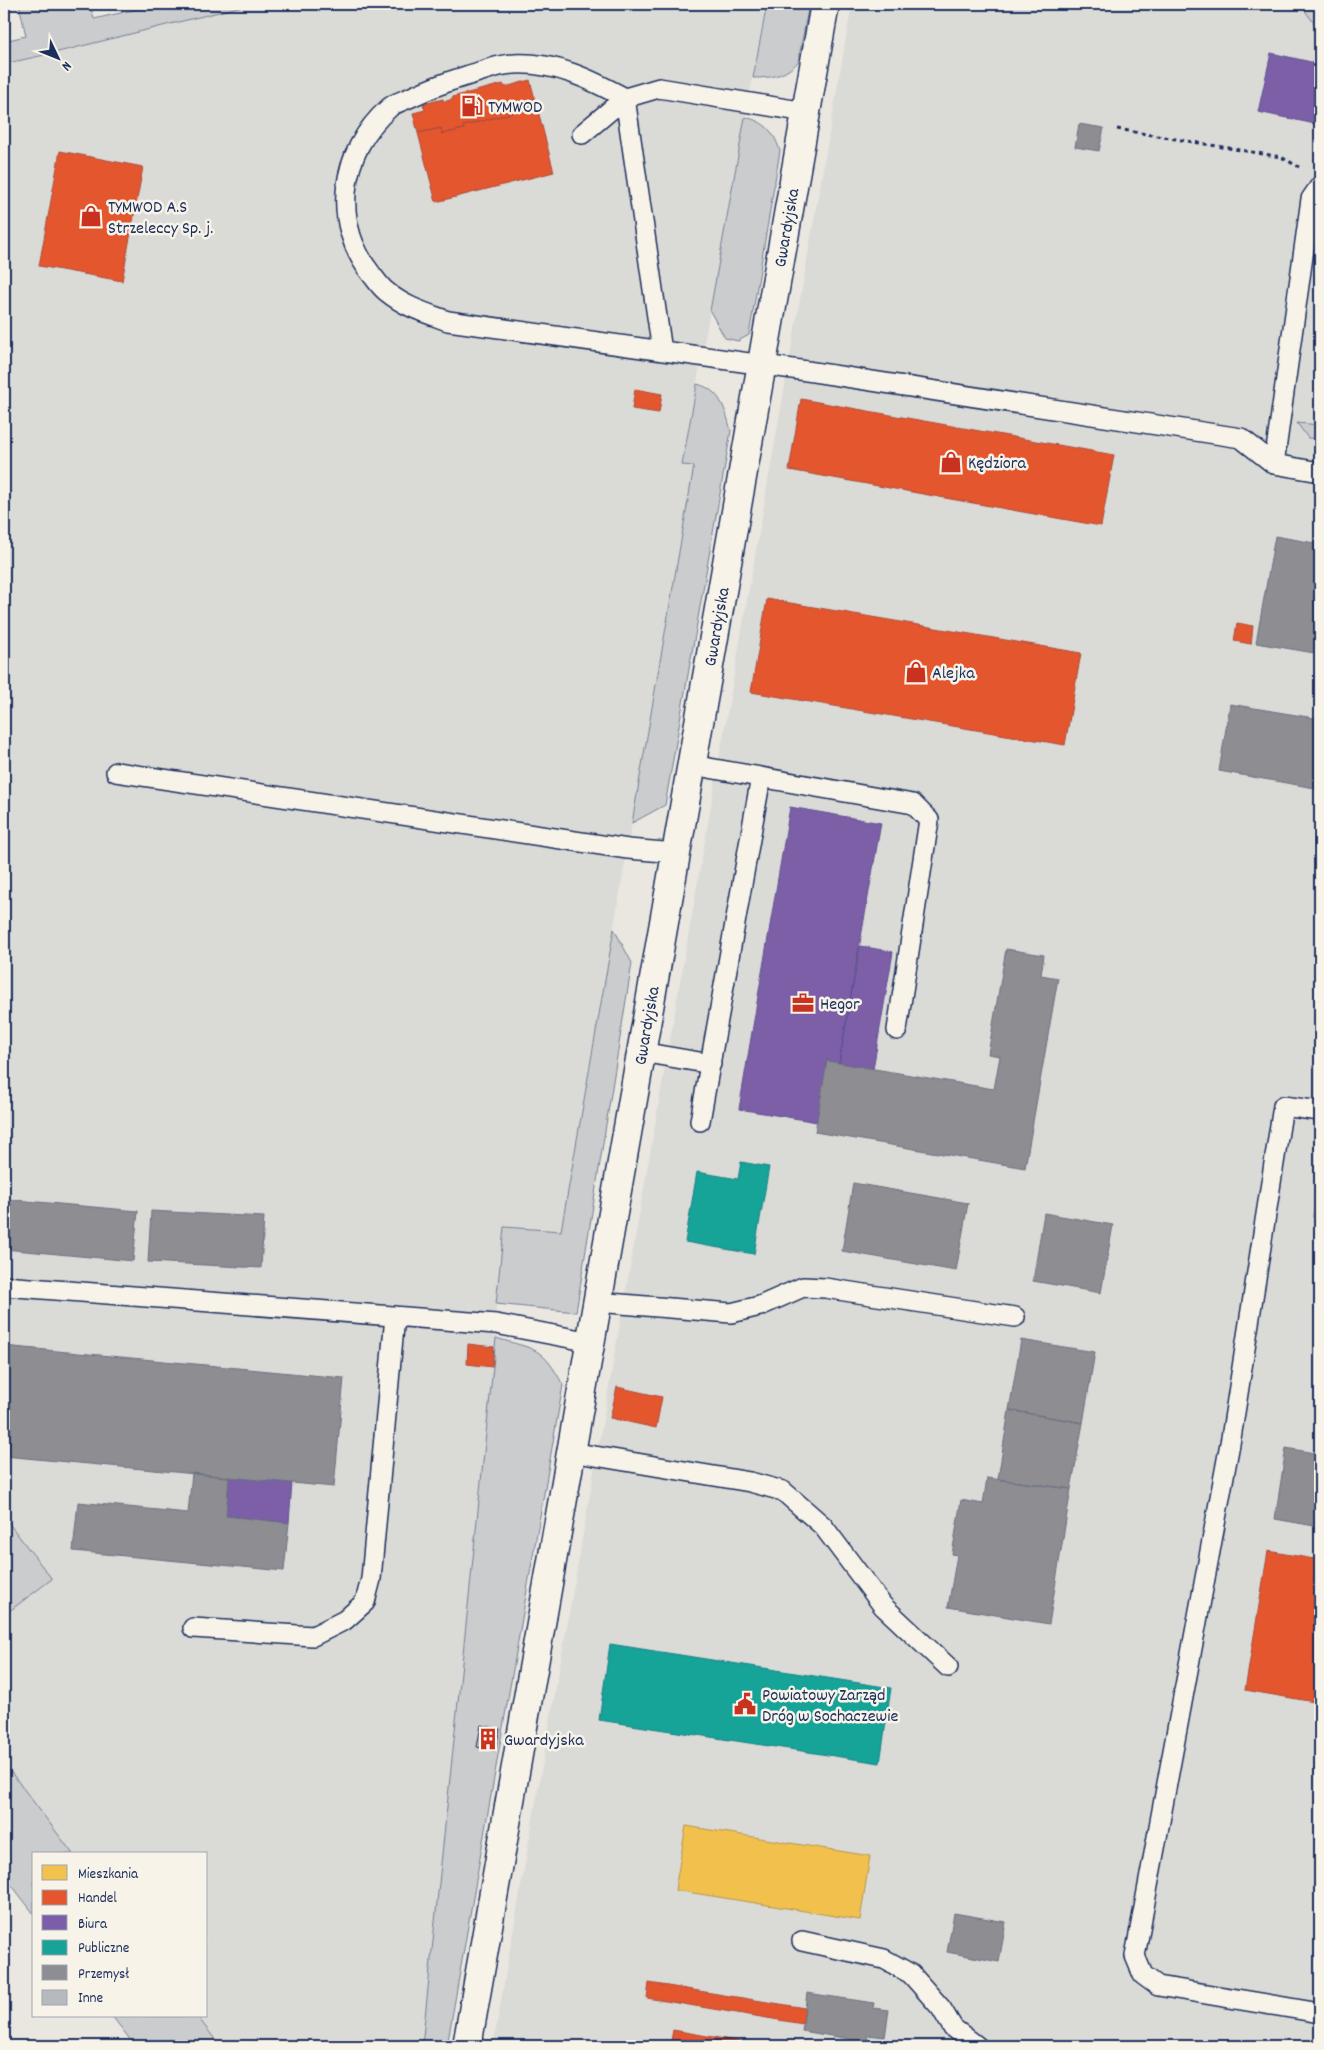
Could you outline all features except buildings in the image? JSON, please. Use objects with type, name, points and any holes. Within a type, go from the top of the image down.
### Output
[{"type":"street","name":"Gwardyjska","points":[[467,2046],[825,4]]},
{"type":"lane","points":[[625,98],[582,76],[545,66],[512,64],[442,83],[390,107],[367,131],[353,158],[346,188],[346,217],[351,238],[361,260],[385,291],[406,306],[448,321],[762,365],[1241,438],[1274,464],[1320,472]]},
{"type":"lane","points":[[582,134],[625,98],[659,88],[806,112]]},
{"type":"lane","points":[[625,98],[662,351]]},
{"type":"lane","points":[[1274,464],[1311,199],[1320,186]]},
{"type":"lane","points":[[692,765],[913,804],[929,820],[898,1030]]},
{"type":"lane","points":[[116,772],[628,849],[676,853]]},
{"type":"lane","points":[[700,1122],[761,777]]},
{"type":"lane","points":[[641,1052],[711,1064]]},
{"type":"lane","points":[[1320,1111],[1283,1106],[1231,1438],[1136,1956],[1143,1975],[1158,1986],[1320,2013]]},
{"type":"lane","points":[[4,1286],[496,1324],[591,1342]]},
{"type":"lane","points":[[597,1302],[731,1313],[760,1306],[803,1287],[825,1288],[1015,1317]]},
{"type":"lane","points":[[193,1628],[313,1636],[345,1620],[364,1602],[371,1579],[395,1316]]},
{"type":"lane","points":[[571,1452],[750,1482],[783,1491],[823,1526],[883,1606],[948,1667]]},
{"type":"lane","points":[[802,1941],[884,1959],[911,1974],[941,2008],[952,2028],[977,2046]]},
{"type":"path","points":[[1117,129],[1282,157],[1305,171]]},
{"type":"shaded area","points":[[19,4],[90,4],[94,19],[160,4],[251,4],[4,64],[4,41],[26,36]]},
{"type":"shaded area","points":[[251,4],[766,4],[682,464],[694,466],[561,1231],[504,1227],[496,1304],[496,1338],[422,2046],[220,2046],[199,2018],[208,2018],[208,1852],[71,1852],[4,1763],[4,1615],[52,1579],[4,1517],[4,64]]},
{"type":"shaded area","points":[[767,4],[809,4],[798,62],[783,73],[753,78]]},
{"type":"shaded area","points":[[852,4],[1300,4],[1320,31],[1320,2046],[493,2046]]},
{"type":"shaded area","points":[[1300,4],[1320,4],[1320,31]]},
{"type":"shaded area","points":[[745,117],[764,125],[772,133],[780,151],[749,335],[738,341],[725,338],[710,311]]},
{"type":"shaded area","points":[[697,384],[712,391],[717,396],[724,408],[731,431],[665,805],[632,823],[694,466],[682,465]]},
{"type":"shaded area","points":[[1297,423],[1320,425],[1320,439],[1308,438]]},
{"type":"shaded area","points":[[614,929],[632,963],[576,1312],[496,1304],[504,1227],[561,1231]]},
{"type":"shaded area","points":[[496,1338],[537,1351],[556,1372],[563,1385],[447,2046],[422,2046]]},
{"type":"shaded area","points":[[4,1517],[52,1579],[4,1615]]},
{"type":"shaded area","points":[[4,1763],[71,1852],[32,1852],[32,1911],[4,1875]]},
{"type":"shaded area","points":[[114,2018],[199,2018],[220,2046],[135,2046]]},
{"type":"place","name":"TYMWOD","points":[[472,106]]},
{"type":"place","name":"TYMWOD A.S Strzeleccy Sp. j.","points":[[91,216]]},
{"type":"place","name":"Kędziora","points":[[951,462]]},
{"type":"place","name":"Alejka","points":[[916,672]]},
{"type":"place","name":"Hegor","points":[[803,1003]]},
{"type":"place","name":"Powiatowy Zarząd Dróg w Sochaczewie","points":[[745,1704]]},
{"type":"place","name":"Gwardyjska","points":[[488,1739]]}]
